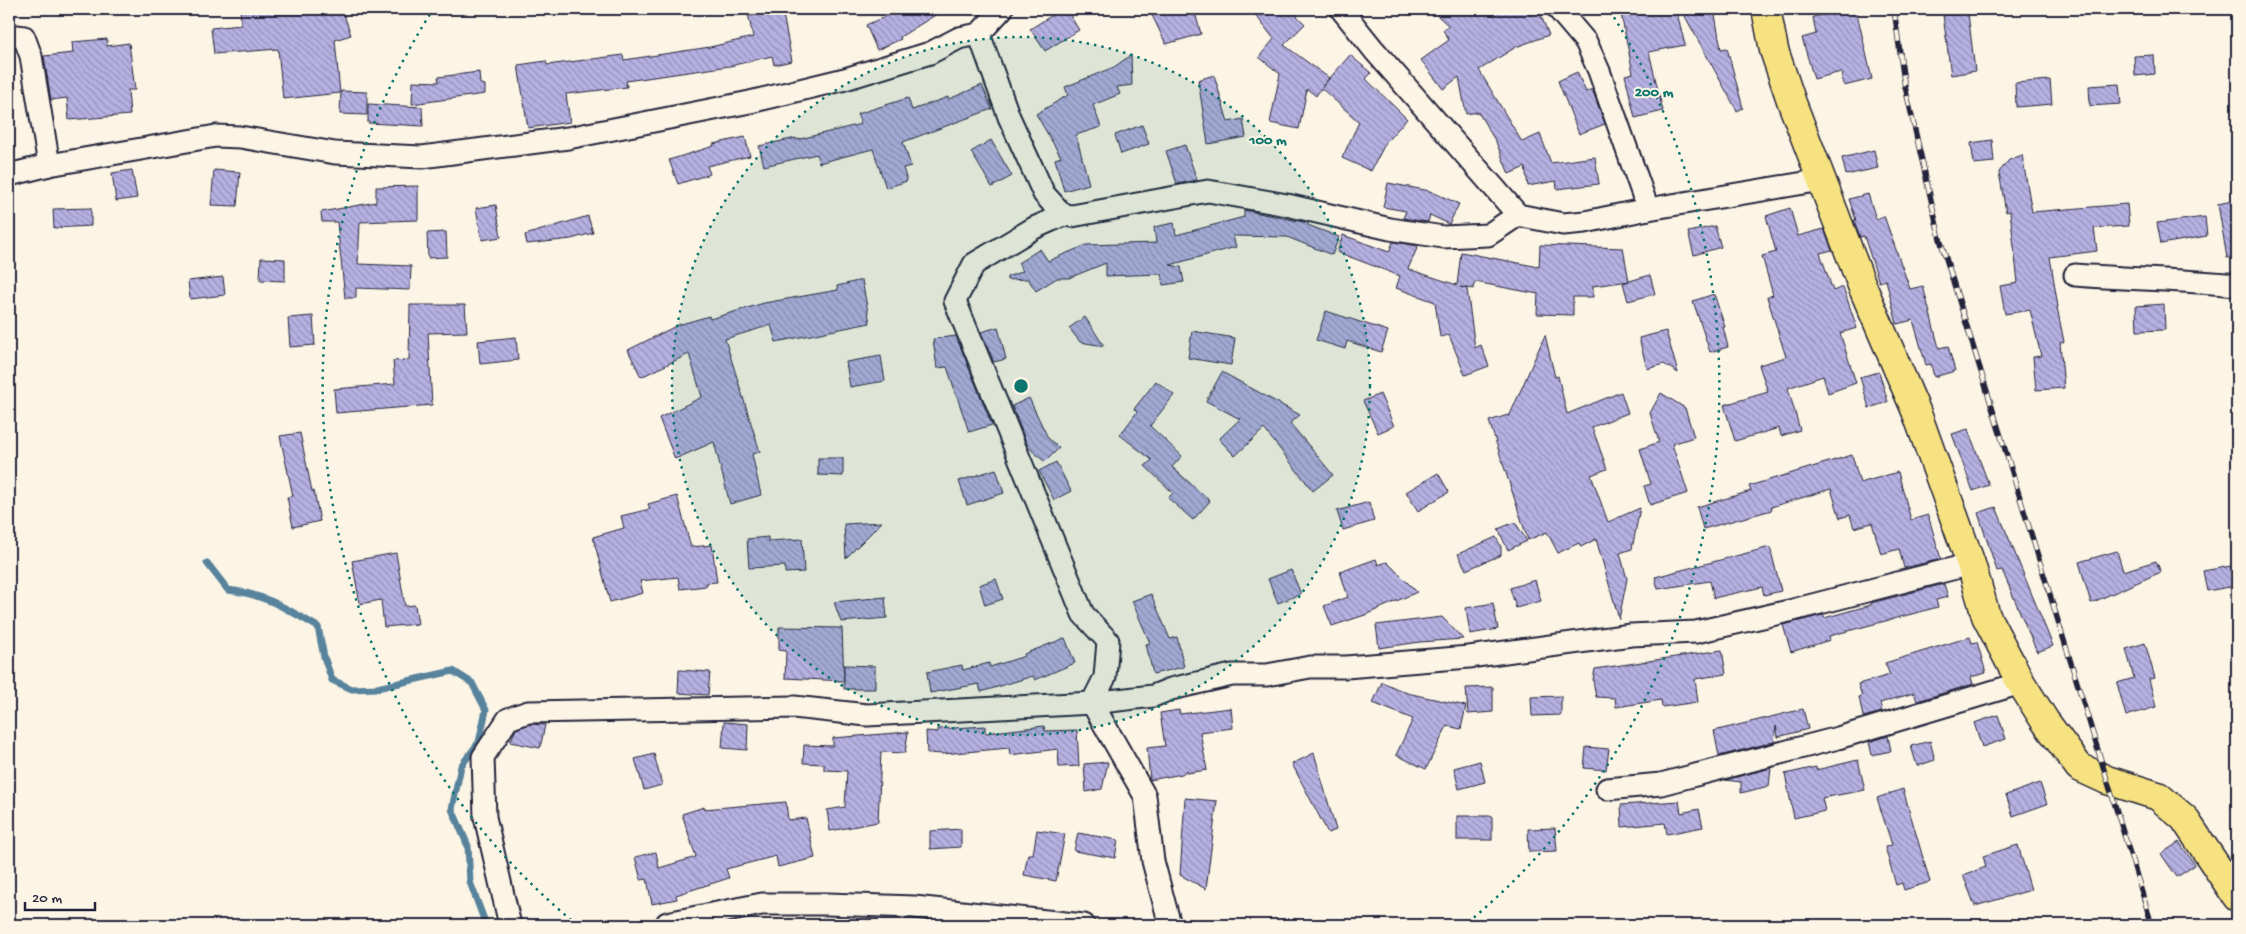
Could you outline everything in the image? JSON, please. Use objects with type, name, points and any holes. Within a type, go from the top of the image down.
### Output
[{"type":"main road","points":[[1766,9],[1774,50],[1863,288],[1916,411],[1971,564],[1986,616],[2021,684],[2045,721],[2079,767],[2107,780],[2158,796],[2184,818],[2237,896]]},
{"type":"street","points":[[9,175],[49,165],[216,136],[240,136],[335,153],[422,158],[568,138],[750,102],[846,79],[930,53],[959,38],[979,34],[1002,9]]},
{"type":"street","points":[[1341,9],[1380,57],[1518,215],[1563,224],[1822,180]]},
{"type":"street","points":[[1558,9],[1586,42],[1599,71],[1648,209]]},
{"type":"street","points":[[979,34],[1009,117],[1044,194],[1063,215]]},
{"type":"street","points":[[9,35],[24,37],[31,56],[49,165]]},
{"type":"street","points":[[1092,703],[1105,676],[1108,641],[1083,614],[955,301],[974,264],[1034,228],[1063,215],[1072,216],[1208,191],[1287,205],[1390,229],[1443,237],[1488,235],[1518,215]]},
{"type":"street","points":[[2075,275],[2137,280],[2190,280],[2237,285]]},
{"type":"street","points":[[510,925],[485,817],[483,757],[508,719],[528,712],[794,707],[867,715],[1092,703],[1153,696],[1232,675],[1267,675],[1310,667],[1346,667],[1469,657],[1630,635],[1696,632],[1799,609],[1971,564]]},
{"type":"street","points":[[1607,790],[1661,784],[1838,738],[2021,684]]},
{"type":"street","points":[[1092,703],[1145,796],[1153,862],[1170,925]]},
{"type":"street","points":[[666,923],[762,904],[827,904],[914,907],[1084,925]]},
{"type":"building","points":[[240,9],[342,9],[351,35],[335,40],[340,93],[283,99],[278,49],[214,54],[211,28],[241,25]]},
{"type":"building","points":[[747,9],[782,9],[792,61],[774,65],[772,56],[730,66],[626,81],[627,87],[566,94],[570,122],[528,128],[518,65],[546,61],[547,65],[623,55],[624,60],[710,47],[753,37]]},
{"type":"building","points":[[902,9],[945,9],[900,37],[901,39],[877,50],[866,25]]},
{"type":"building","points":[[1062,9],[1066,9],[1079,30],[1045,51],[1030,29]]},
{"type":"building","points":[[1149,9],[1194,9],[1201,34],[1166,44]]},
{"type":"building","points":[[1251,9],[1290,9],[1305,24],[1284,45],[1329,78],[1322,87],[1350,55],[1371,73],[1366,79],[1407,119],[1386,142],[1371,171],[1342,158],[1359,122],[1321,88],[1316,96],[1307,89],[1299,129],[1270,123],[1280,74],[1259,57],[1274,39]]},
{"type":"building","points":[[1430,9],[1538,9],[1549,35],[1516,47],[1479,70],[1522,142],[1540,134],[1551,163],[1595,157],[1599,184],[1557,189],[1556,181],[1528,186],[1525,167],[1509,174],[1496,142],[1478,112],[1466,114],[1459,77],[1443,89],[1421,60],[1449,40],[1443,30],[1449,26]]},
{"type":"building","points":[[1620,9],[1676,9],[1685,45],[1649,52],[1663,111],[1635,118],[1625,75],[1633,73]]},
{"type":"building","points":[[1681,9],[1714,9],[1721,49],[1727,48],[1743,108],[1737,111]]},
{"type":"building","points":[[1846,9],[1856,9],[1872,79],[1844,86],[1841,72],[1814,79],[1802,38],[1816,34],[1813,17]]},
{"type":"building","points":[[1968,13],[1975,71],[1951,75],[1943,15]]},
{"type":"building","points":[[107,39],[107,46],[129,43],[135,90],[128,90],[130,115],[69,120],[67,98],[51,100],[44,56],[73,53],[72,42]]},
{"type":"building","points":[[1131,55],[1132,85],[1117,87],[1120,94],[1093,105],[1101,127],[1076,135],[1089,184],[1064,191],[1055,159],[1061,157],[1036,114],[1068,95],[1065,87],[1114,67]]},
{"type":"building","points":[[2154,55],[2155,74],[2135,76],[2134,56]]},
{"type":"building","points":[[479,72],[480,84],[485,85],[485,94],[412,104],[413,81],[439,82],[438,77]]},
{"type":"building","points":[[1577,72],[1586,92],[1592,89],[1605,124],[1579,134],[1558,81]]},
{"type":"building","points":[[1214,75],[1228,122],[1243,119],[1246,137],[1208,144],[1198,80]]},
{"type":"building","points":[[2050,80],[2052,104],[2016,107],[2015,83]]},
{"type":"building","points":[[2119,84],[2121,104],[2090,106],[2089,86]]},
{"type":"building","points":[[982,85],[992,109],[903,142],[911,166],[903,168],[907,181],[886,188],[873,149],[819,163],[817,154],[764,166],[759,146],[796,138],[796,140],[861,124],[857,114],[908,98],[912,110],[948,97],[949,99]]},
{"type":"building","points":[[341,91],[367,92],[367,115],[340,114]]},
{"type":"building","points":[[368,104],[422,107],[423,126],[368,123]]},
{"type":"building","points":[[1142,125],[1149,144],[1121,154],[1115,135]]},
{"type":"building","points":[[745,137],[750,156],[707,166],[710,174],[678,184],[669,160],[714,146],[713,144]]},
{"type":"building","points":[[991,140],[1012,176],[992,187],[971,152]]},
{"type":"building","points":[[1992,140],[1994,162],[1974,164],[1971,143]]},
{"type":"building","points":[[1185,145],[1197,180],[1177,184],[1166,151]]},
{"type":"building","points":[[1874,150],[1878,168],[1846,175],[1842,158]]},
{"type":"building","points":[[2022,155],[2032,212],[2127,204],[2129,226],[2094,228],[2097,251],[2050,257],[2064,342],[2060,343],[2064,388],[2036,390],[2033,357],[2041,356],[2030,310],[2005,314],[2000,286],[2018,283],[2010,211],[2006,212],[1999,172],[2009,160]]},
{"type":"building","points":[[132,170],[137,198],[116,201],[112,173]]},
{"type":"building","points":[[214,170],[240,172],[237,206],[211,205]]},
{"type":"building","points":[[1388,183],[1430,191],[1459,204],[1449,224],[1430,215],[1428,222],[1403,218],[1406,211],[1383,207]]},
{"type":"building","points":[[418,186],[418,220],[360,222],[358,264],[411,266],[410,290],[356,288],[356,298],[345,298],[337,222],[322,222],[321,212],[376,202],[376,187]]},
{"type":"building","points":[[1868,194],[1876,219],[1884,216],[1910,289],[1923,286],[1939,348],[1948,346],[1955,371],[1934,377],[1931,364],[1926,365],[1913,320],[1897,324],[1886,280],[1879,282],[1864,236],[1860,237],[1849,199]]},
{"type":"building","points":[[2237,200],[2237,257],[2227,258],[2218,204]]},
{"type":"building","points":[[496,205],[501,237],[482,240],[476,208]]},
{"type":"building","points":[[91,208],[91,226],[54,228],[53,209]]},
{"type":"building","points":[[1790,208],[1798,236],[1824,229],[1832,250],[1820,253],[1833,291],[1843,287],[1857,328],[1840,333],[1856,383],[1828,393],[1823,376],[1788,388],[1800,430],[1781,436],[1779,428],[1735,441],[1724,405],[1768,392],[1759,365],[1786,357],[1767,297],[1773,295],[1762,256],[1776,252],[1766,216]]},
{"type":"building","points":[[1244,210],[1308,223],[1308,225],[1339,237],[1332,255],[1287,237],[1233,236],[1236,247],[1170,265],[1181,267],[1184,282],[1163,285],[1161,274],[1106,276],[1106,263],[1069,278],[1057,278],[1036,291],[1028,279],[1007,280],[1007,277],[1023,271],[1018,263],[1040,249],[1048,261],[1086,245],[1156,243],[1154,227],[1174,223],[1176,235],[1244,217]]},
{"type":"building","points":[[588,216],[593,233],[571,239],[527,244],[525,235]]},
{"type":"building","points":[[2205,217],[2207,236],[2161,244],[2157,223]]},
{"type":"building","points":[[1715,226],[1721,247],[1694,255],[1688,232]]},
{"type":"building","points":[[446,232],[447,257],[428,258],[427,233]]},
{"type":"building","points":[[1343,235],[1389,252],[1393,242],[1418,246],[1408,269],[1457,285],[1461,252],[1539,267],[1540,245],[1623,248],[1629,281],[1593,286],[1593,297],[1573,297],[1573,315],[1537,314],[1538,294],[1475,282],[1474,289],[1460,287],[1467,289],[1475,348],[1481,345],[1489,366],[1465,375],[1449,335],[1440,337],[1435,302],[1396,288],[1400,276],[1337,252]]},
{"type":"building","points":[[261,258],[285,259],[285,281],[260,280]]},
{"type":"building","points":[[1650,275],[1655,294],[1628,301],[1623,283]]},
{"type":"building","points":[[223,277],[225,295],[190,299],[188,281]]},
{"type":"building","points":[[862,280],[870,323],[776,342],[771,325],[725,339],[760,452],[752,454],[761,495],[730,504],[714,442],[675,459],[659,418],[702,397],[689,354],[641,377],[628,350],[678,325],[709,316],[710,319],[764,303],[838,290],[837,286]]},
{"type":"building","points":[[1714,294],[1725,327],[1723,327],[1728,347],[1710,352],[1693,301]]},
{"type":"building","points":[[2164,304],[2165,330],[2137,331],[2136,306]]},
{"type":"building","points":[[410,305],[465,305],[467,332],[428,333],[432,405],[336,413],[334,389],[395,384],[393,361],[409,360]]},
{"type":"building","points":[[1326,311],[1388,331],[1381,352],[1347,341],[1345,349],[1316,340]]},
{"type":"building","points":[[313,316],[315,345],[290,347],[288,318]]},
{"type":"building","points":[[1085,317],[1104,346],[1080,342],[1069,328]]},
{"type":"building","points":[[998,327],[1006,359],[994,362],[981,332]]},
{"type":"building","points":[[1192,331],[1235,338],[1231,365],[1188,358]]},
{"type":"building","points":[[1666,331],[1678,373],[1664,364],[1647,369],[1639,338]]},
{"type":"building","points":[[1545,335],[1555,377],[1558,376],[1567,414],[1621,392],[1628,413],[1592,427],[1607,469],[1591,475],[1608,522],[1640,508],[1632,549],[1620,553],[1627,579],[1619,619],[1596,539],[1581,547],[1579,543],[1558,553],[1547,532],[1528,540],[1489,421],[1508,415],[1509,417]]},
{"type":"building","points":[[956,336],[992,425],[969,432],[947,367],[937,368],[933,339]]},
{"type":"building","points":[[516,337],[518,360],[480,364],[478,341]]},
{"type":"building","points":[[881,356],[885,381],[850,387],[846,362]]},
{"type":"building","points":[[1222,372],[1300,415],[1290,423],[1333,475],[1313,491],[1264,429],[1235,456],[1219,439],[1240,419],[1206,401]]},
{"type":"building","points":[[1879,372],[1888,402],[1869,408],[1860,377]]},
{"type":"building","points":[[1156,381],[1174,395],[1150,426],[1182,456],[1172,467],[1210,501],[1193,520],[1168,498],[1173,493],[1145,466],[1152,460],[1120,435],[1137,412],[1134,409]]},
{"type":"building","points":[[1661,393],[1685,408],[1694,437],[1672,444],[1688,493],[1650,505],[1644,486],[1651,484],[1640,449],[1659,442],[1650,413]]},
{"type":"building","points":[[1380,394],[1394,426],[1378,433],[1363,401]]},
{"type":"building","points":[[1029,398],[1048,438],[1059,448],[1045,462],[1028,447],[1012,406]]},
{"type":"building","points":[[1968,429],[1989,485],[1973,491],[1952,434]]},
{"type":"building","points":[[300,433],[320,521],[293,527],[287,497],[293,496],[280,436]]},
{"type":"building","points":[[1852,455],[1860,483],[1898,472],[1911,520],[1928,515],[1941,559],[1904,568],[1899,549],[1881,554],[1872,523],[1854,528],[1850,515],[1840,518],[1831,489],[1771,507],[1772,510],[1703,529],[1697,507],[1751,491],[1749,486]]},
{"type":"building","points":[[818,458],[843,458],[843,476],[818,475]]},
{"type":"building","points":[[1056,462],[1071,491],[1054,500],[1039,471]]},
{"type":"building","points":[[996,469],[1004,493],[967,505],[959,481]]},
{"type":"building","points":[[1438,473],[1449,492],[1418,511],[1406,492]]},
{"type":"building","points":[[677,496],[691,547],[712,545],[717,582],[706,583],[707,586],[680,589],[678,577],[640,581],[643,593],[610,602],[593,537],[624,528],[621,516],[650,509],[648,504]]},
{"type":"building","points":[[1369,502],[1374,521],[1343,530],[1337,511]]},
{"type":"building","points":[[1996,507],[2053,646],[2037,652],[2002,570],[1997,571],[1978,513]]},
{"type":"building","points":[[882,522],[846,558],[844,524]]},
{"type":"building","points":[[1515,522],[1527,541],[1508,550],[1498,529]]},
{"type":"building","points":[[768,537],[768,541],[802,539],[804,572],[785,573],[785,566],[749,568],[747,539]]},
{"type":"building","points":[[1496,537],[1501,547],[1501,555],[1466,570],[1458,554]]},
{"type":"building","points":[[1770,547],[1781,591],[1764,595],[1762,587],[1714,598],[1710,581],[1658,589],[1655,577]]},
{"type":"building","points":[[2117,551],[2123,571],[2156,561],[2161,572],[2091,603],[2079,562]]},
{"type":"building","points":[[396,553],[405,606],[415,605],[418,624],[384,627],[381,600],[360,604],[352,561]]},
{"type":"building","points":[[1376,559],[1378,565],[1387,562],[1417,592],[1365,615],[1332,626],[1324,606],[1348,597],[1340,572]]},
{"type":"building","points":[[2231,566],[2235,586],[2207,591],[2203,571]]},
{"type":"building","points":[[1291,570],[1301,594],[1278,603],[1268,579]]},
{"type":"building","points":[[996,579],[1003,599],[985,605],[979,585]]},
{"type":"building","points":[[1535,580],[1541,601],[1516,608],[1510,588]]},
{"type":"building","points":[[1944,584],[1948,597],[1936,600],[1938,607],[1829,636],[1830,640],[1791,652],[1783,625],[1823,615],[1824,618],[1871,605],[1871,603]]},
{"type":"building","points":[[1151,594],[1170,639],[1177,637],[1184,667],[1153,674],[1146,644],[1150,643],[1132,601]]},
{"type":"building","points":[[885,597],[887,618],[841,622],[834,602]]},
{"type":"building","points":[[1493,603],[1498,629],[1470,634],[1466,608]]},
{"type":"building","points":[[1442,617],[1463,639],[1420,642],[1379,648],[1376,625]]},
{"type":"building","points":[[779,627],[842,628],[844,681],[785,678],[786,651],[779,650]]},
{"type":"building","points":[[1970,637],[1972,643],[1977,642],[1986,673],[1971,677],[1973,684],[1917,701],[1914,693],[1880,703],[1882,712],[1863,717],[1859,697],[1862,696],[1858,684],[1890,675],[1885,663]]},
{"type":"building","points":[[1065,638],[1075,663],[1035,680],[1033,676],[981,692],[979,684],[930,693],[927,672],[962,665],[963,670],[989,663],[990,667],[1025,656],[1024,654]]},
{"type":"building","points":[[2145,643],[2155,678],[2149,679],[2156,707],[2126,716],[2117,683],[2134,678],[2126,649]]},
{"type":"building","points":[[1722,650],[1726,674],[1695,679],[1698,702],[1662,707],[1661,700],[1616,707],[1615,698],[1596,697],[1593,680],[1595,669]]},
{"type":"building","points":[[844,665],[875,666],[875,689],[844,689]]},
{"type":"building","points":[[679,670],[710,672],[708,695],[678,693]]},
{"type":"building","points":[[1382,682],[1407,693],[1466,706],[1461,729],[1447,726],[1426,769],[1396,755],[1413,719],[1373,703]]},
{"type":"building","points":[[1493,687],[1493,712],[1468,714],[1466,688]]},
{"type":"building","points":[[1561,696],[1561,715],[1532,716],[1531,697]]},
{"type":"building","points":[[1231,708],[1233,728],[1200,732],[1207,770],[1187,773],[1187,770],[1182,774],[1150,780],[1147,748],[1165,746],[1160,713],[1179,710],[1180,714]]},
{"type":"building","points":[[1803,709],[1808,729],[1778,737],[1776,726],[1774,742],[1719,756],[1714,731]]},
{"type":"building","points":[[1998,715],[2006,739],[1982,747],[1974,723]]},
{"type":"building","points":[[724,722],[748,724],[747,750],[722,748]]},
{"type":"building","points":[[530,724],[545,725],[540,748],[510,742],[516,729]]},
{"type":"building","points":[[985,726],[985,733],[1044,726],[1045,731],[1077,730],[1079,766],[1059,767],[1058,749],[1010,755],[1009,748],[943,754],[927,753],[926,731],[938,732],[938,729]]},
{"type":"building","points":[[908,732],[905,753],[881,752],[878,822],[830,831],[827,810],[845,807],[847,771],[824,770],[824,764],[803,763],[804,745],[833,746],[833,738]]},
{"type":"building","points":[[1888,736],[1891,751],[1872,755],[1869,742]]},
{"type":"building","points":[[1930,741],[1935,760],[1917,766],[1911,746]]},
{"type":"building","points":[[1586,747],[1609,749],[1606,770],[1584,768]]},
{"type":"building","points":[[1314,753],[1336,830],[1328,833],[1292,764]]},
{"type":"building","points":[[654,754],[662,785],[644,790],[635,759]]},
{"type":"building","points":[[1858,760],[1865,790],[1822,798],[1825,811],[1794,818],[1785,774],[1816,767],[1816,770]]},
{"type":"building","points":[[1480,761],[1485,782],[1459,789],[1454,768]]},
{"type":"building","points":[[1108,762],[1102,789],[1086,792],[1084,764]]},
{"type":"building","points":[[1771,768],[1769,786],[1741,793],[1741,782],[1725,780]]},
{"type":"building","points":[[2040,783],[2047,804],[2013,816],[2006,795]]},
{"type":"building","points":[[1903,789],[1930,882],[1904,890],[1902,883],[1896,885],[1885,847],[1892,845],[1877,798]]},
{"type":"building","points":[[1185,798],[1217,801],[1206,889],[1180,875]]},
{"type":"building","points":[[1679,801],[1681,813],[1699,809],[1703,827],[1667,834],[1665,823],[1622,827],[1621,805]]},
{"type":"building","points":[[786,802],[788,820],[806,818],[815,858],[778,867],[776,856],[726,869],[729,878],[676,895],[677,899],[652,904],[647,879],[641,880],[635,857],[656,852],[659,868],[696,857],[682,814],[704,807],[704,809]]},
{"type":"building","points":[[1457,816],[1492,816],[1492,840],[1457,840]]},
{"type":"building","points":[[1555,828],[1557,851],[1529,852],[1528,829]]},
{"type":"building","points":[[961,829],[961,847],[930,849],[930,831]]},
{"type":"building","points":[[1037,830],[1065,834],[1056,881],[1024,875],[1028,854],[1033,854]]},
{"type":"building","points":[[1078,833],[1118,840],[1115,858],[1074,851]]},
{"type":"building","points":[[2179,842],[2195,865],[2177,877],[2161,854]]},
{"type":"building","points":[[2018,845],[2031,890],[1975,906],[1963,875],[1986,867],[1983,856]]},
{"type":"waterway","points":[[207,563],[228,590],[265,599],[286,608],[318,627],[324,657],[332,680],[352,689],[377,688],[453,671],[472,683],[486,710],[479,742],[461,766],[452,809],[468,846],[470,882],[486,925]]},
{"type":"railway","points":[[1894,9],[1904,82],[1940,239],[2152,925]]}]
